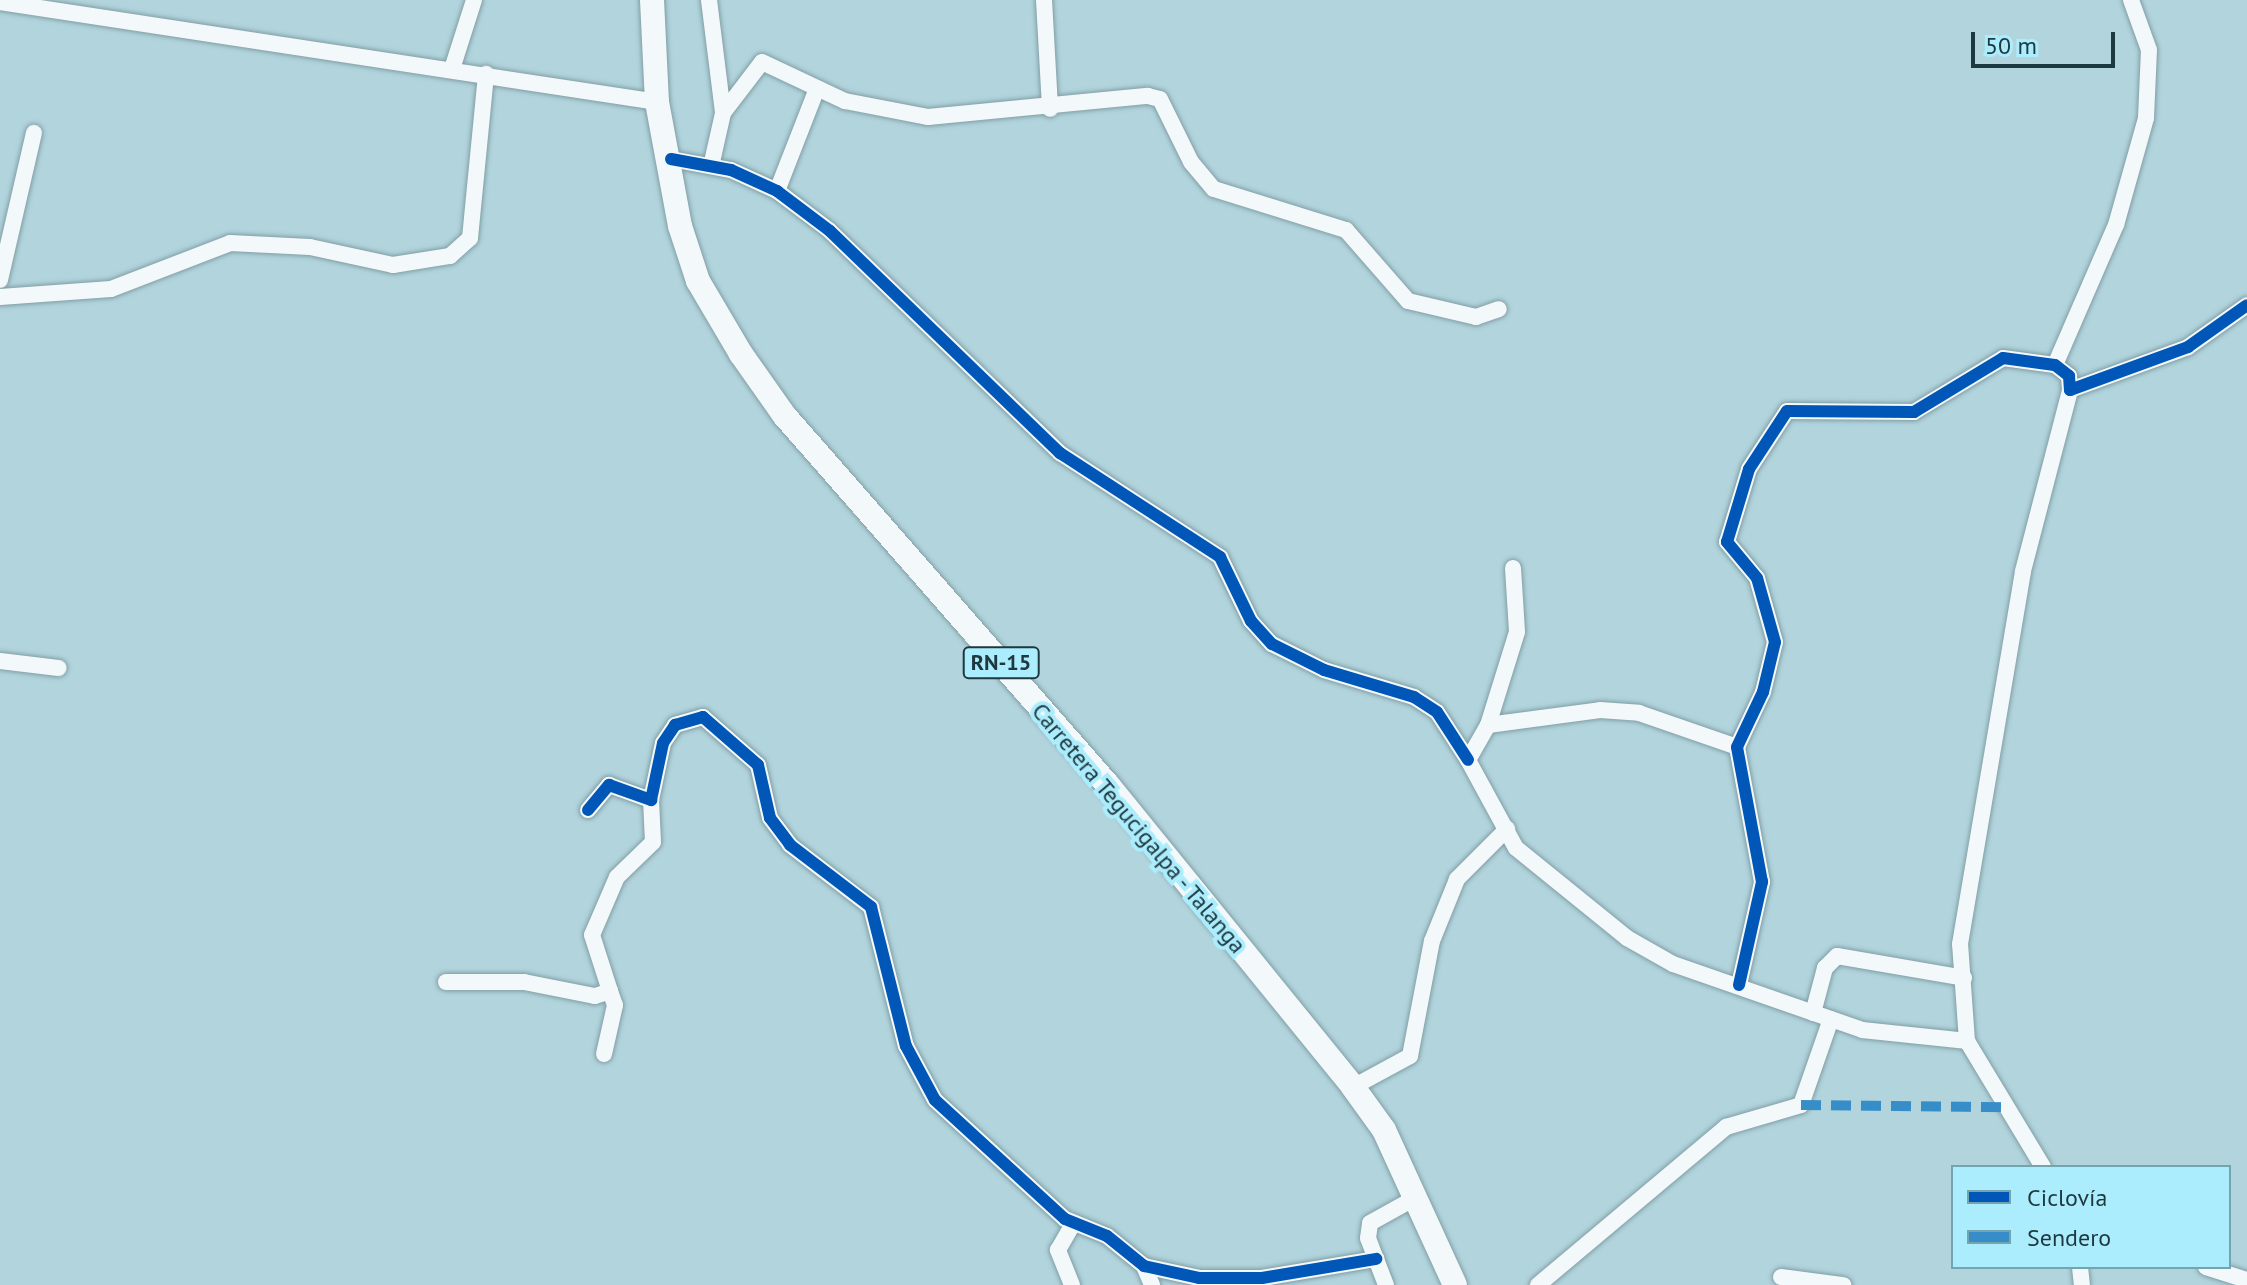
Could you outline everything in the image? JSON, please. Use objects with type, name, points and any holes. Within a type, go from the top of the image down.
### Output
[{"type":"main road","name":"Carretera Tegucigalpa - Talanga","points":[[652,0],[657,102],[671,159],[680,226],[698,281],[784,415],[1108,785],[1353,1087],[1384,1130],[1455,1285]]},
{"type":"street","points":[[452,69],[474,0]]},
{"type":"street","points":[[709,0],[723,113],[712,162]]},
{"type":"street","points":[[1044,0],[1050,109]]},
{"type":"street","points":[[2055,365],[2121,213],[2146,118],[2149,50],[2131,0]]},
{"type":"street","points":[[0,2],[657,102]]},
{"type":"street","points":[[723,113],[762,62],[816,91],[928,117],[1160,99],[1191,162],[1214,189],[1346,230],[1408,301],[1476,317],[1499,309]]},
{"type":"street","points":[[0,297],[111,289],[230,243],[310,247],[393,265],[450,256],[470,238],[486,74]]},
{"type":"street","points":[[777,191],[816,91]]},
{"type":"street","points":[[0,280],[34,133]]},
{"type":"street","points":[[671,159],[712,162],[777,191],[891,284],[1000,402],[1048,443],[1220,557],[1251,621],[1272,644],[1324,670],[1414,697],[1437,712],[1468,760],[1516,848],[1627,938],[1673,964],[1831,1019],[1905,1038],[1967,1041]]},
{"type":"street","points":[[2070,390],[2188,347],[2247,305]]},
{"type":"street","points":[[1739,985],[1762,882],[1737,747],[1763,692],[1775,642],[1757,578],[1727,542],[1749,469],[1787,411],[1914,412],[2003,358],[2055,365],[2069,376],[2070,390],[2023,571],[1961,917],[1967,1041],[2042,1165]]},
{"type":"street","points":[[1468,760],[1488,725],[1520,618],[1513,568]]},
{"type":"street","points":[[0,661],[59,668]]},
{"type":"street","points":[[1488,725],[1600,710],[1639,713],[1737,747]]},
{"type":"street","points":[[604,1054],[615,1005],[592,935],[617,877],[653,842],[651,800],[663,743],[675,725],[703,717],[739,743],[758,765],[770,818],[790,845],[871,907],[906,1046],[935,1100],[1073,1224],[1107,1236],[1144,1266],[1152,1285]]},
{"type":"street","points":[[588,810],[609,785],[651,800]]},
{"type":"street","points":[[1353,1087],[1410,1056],[1432,941],[1457,879],[1507,829]]},
{"type":"street","points":[[1813,1013],[1825,968],[1837,956],[1964,978]]},
{"type":"street","points":[[446,982],[524,982],[595,996],[610,991]]},
{"type":"street","points":[[1538,1285],[1726,1127],[1801,1105],[1831,1019]]},
{"type":"street","points":[[1386,1285],[1376,1259],[1370,1223],[1415,1198]]},
{"type":"street","points":[[1072,1285],[1058,1250],[1073,1224]]},
{"type":"street","points":[[1144,1266],[1233,1281],[1376,1259]]},
{"type":"street","points":[[2212,1269],[2247,1280]]},
{"type":"street","points":[[1781,1277],[1843,1285]]},
{"type":"marked path","points":[[1801,1105],[2008,1107]]},
{"type":"cycle path","points":[[671,159],[731,170],[777,191],[830,231],[1060,453],[1220,557],[1251,621],[1272,644],[1324,670],[1414,697],[1437,712],[1468,760]]},
{"type":"cycle path","points":[[1739,985],[1762,882],[1737,747],[1763,692],[1775,642],[1757,578],[1727,542],[1749,469],[1787,411],[1914,412],[2003,358],[2055,365],[2069,376],[2070,390],[2188,347],[2247,305]]},
{"type":"cycle path","points":[[588,810],[609,785],[651,800],[663,743],[675,725],[703,717],[758,765],[770,818],[790,845],[871,907],[906,1046],[935,1100],[1065,1219],[1107,1236],[1144,1266],[1199,1278],[1262,1278],[1376,1259]]}]
